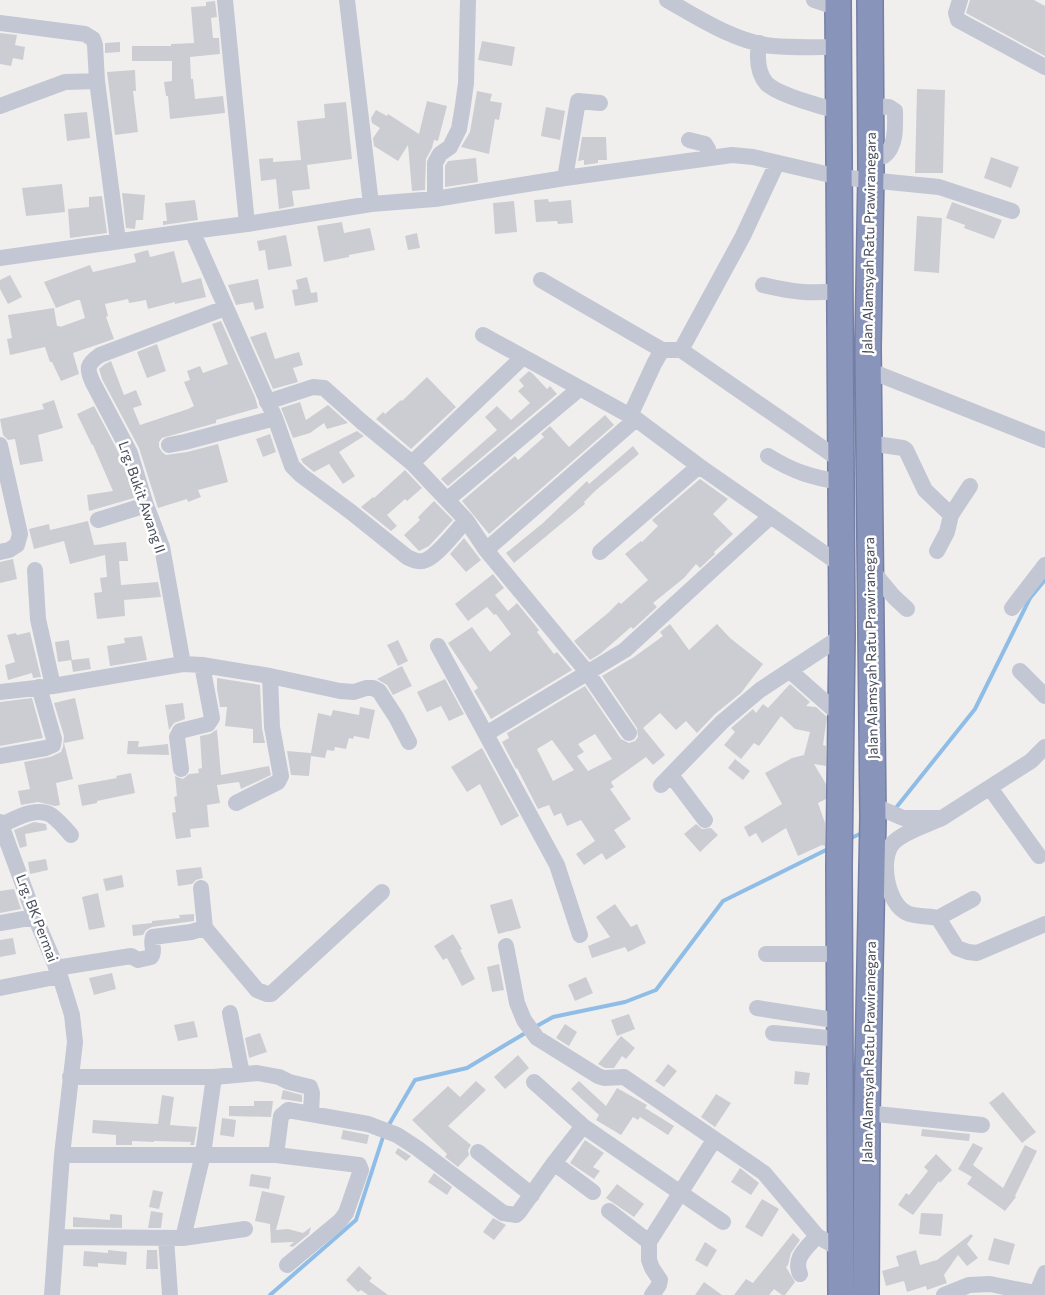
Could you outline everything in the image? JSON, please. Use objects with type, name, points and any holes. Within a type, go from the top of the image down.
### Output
[{"type":"highway","name":"Jalan Alamsyah Ratu Prawiranegara","points":[[866,1295],[868,1113],[877,868],[881,812],[870,568],[868,370],[870,0]]},
{"type":"highway","name":"Jalan Alamsyah Ratu Prawiranegara","points":[[838,4],[842,636],[839,867],[841,1295]]},
{"type":"street","points":[[225,0],[247,224]]},
{"type":"street","points":[[347,0],[371,204]]},
{"type":"street","points":[[435,198],[435,163],[440,154],[450,147],[459,130],[466,83],[468,0]]},
{"type":"street","points":[[667,0],[702,20],[759,43],[789,47],[839,47]]},
{"type":"street","points":[[814,0],[838,4]]},
{"type":"street","points":[[960,0],[956,13],[958,20],[1045,68]]},
{"type":"street","points":[[0,22],[85,34],[90,36],[95,45],[97,80],[118,241]]},
{"type":"street","points":[[759,43],[757,58],[759,70],[767,84],[785,94],[814,105],[839,111]]},
{"type":"street","points":[[0,106],[65,82],[97,80]]},
{"type":"street","points":[[565,178],[578,102],[600,103]]},
{"type":"street","points":[[689,140],[705,144],[708,149],[708,158]]},
{"type":"street","points":[[0,258],[192,230],[247,224],[371,204],[435,198],[565,178],[742,155],[839,177],[939,187],[1012,211]]},
{"type":"street","points":[[681,350],[743,236],[777,163]]},
{"type":"street","points":[[192,230],[275,418],[292,466],[407,557],[415,561],[427,560],[466,520]]},
{"type":"street","points":[[541,280],[662,350],[681,350],[840,471]]},
{"type":"street","points":[[763,285],[791,292],[840,291]]},
{"type":"street","name":"Lrg. Bukit Awang II","points":[[184,664],[162,547],[146,505],[130,453],[88,373],[88,367],[100,355],[225,308]]},
{"type":"street","points":[[483,335],[633,418],[841,565]]},
{"type":"street","points":[[486,550],[633,418],[654,364],[662,350]]},
{"type":"street","points":[[412,462],[523,357]]},
{"type":"street","points":[[868,370],[1045,440]]},
{"type":"street","points":[[267,402],[313,387],[324,388],[362,422],[412,462],[466,520],[486,550],[587,672],[629,733]]},
{"type":"street","points":[[448,500],[579,389]]},
{"type":"street","points":[[169,445],[275,418]]},
{"type":"street","points":[[869,443],[906,450],[925,490],[951,515]]},
{"type":"street","points":[[0,445],[20,534],[17,545],[9,550],[0,552]]},
{"type":"street","points":[[768,456],[784,466],[812,477],[840,471]]},
{"type":"street","points":[[600,552],[699,466]]},
{"type":"street","points":[[937,551],[947,532],[951,515],[970,486]]},
{"type":"street","points":[[98,520],[146,505]]},
{"type":"street","points":[[486,734],[625,650],[771,516]]},
{"type":"street","points":[[1012,608],[1045,565]]},
{"type":"street","points":[[870,568],[894,597],[907,609]]},
{"type":"street","points":[[0,756],[53,745],[54,739],[38,619],[35,570]]},
{"type":"street","points":[[705,820],[666,780],[722,722],[760,690],[842,636]]},
{"type":"street","points":[[438,646],[557,865],[580,935]]},
{"type":"street","points":[[0,692],[46,687],[184,664],[202,665],[270,676],[340,691],[354,692],[372,688],[379,691],[409,742]]},
{"type":"street","points":[[181,769],[178,734],[180,731],[208,724],[212,718],[202,665]]},
{"type":"street","points":[[790,671],[841,716]]},
{"type":"street","points":[[1020,671],[1045,696]]},
{"type":"street","points":[[236,803],[278,782],[281,776],[272,728],[270,676]]},
{"type":"street","points":[[974,899],[938,918],[907,912],[894,900],[877,868],[887,858],[892,844],[899,838],[942,818],[1031,761],[1045,747]]},
{"type":"street","points":[[990,788],[1039,856]]},
{"type":"street","points":[[881,812],[903,818],[942,818]]},
{"type":"street","points":[[1,823],[26,814],[45,813],[51,815],[71,835]]},
{"type":"street","name":"Lrg. BK Permai","points":[[1,823],[35,917],[58,972],[72,1014],[75,1042],[62,1155],[58,1237],[52,1295]]},
{"type":"street","points":[[201,888],[205,928],[257,990],[267,994],[271,994],[382,892]]},
{"type":"street","points":[[0,923],[35,917]]},
{"type":"street","points":[[938,918],[957,948],[977,953],[1045,924]]},
{"type":"street","points":[[0,988],[58,972],[131,956],[138,960],[151,957],[153,938],[205,928]]},
{"type":"street","points":[[506,946],[517,1004],[524,1020],[537,1038],[598,1076],[604,1078],[624,1077],[764,1173],[817,1236],[840,1249]]},
{"type":"street","points":[[766,954],[840,954]]},
{"type":"street","points":[[757,1008],[840,1030]]},
{"type":"street","points":[[230,1013],[242,1074]]},
{"type":"street","points":[[774,1033],[840,1030]]},
{"type":"street","points":[[70,1077],[269,1075],[310,1087],[312,1093],[311,1113]]},
{"type":"street","points":[[183,1238],[203,1154],[214,1077]]},
{"type":"street","points":[[534,1082],[583,1126],[723,1222]]},
{"type":"street","points":[[276,1155],[281,1116],[288,1110],[368,1124],[396,1135],[417,1148],[503,1213],[516,1214],[583,1126]]},
{"type":"street","points":[[868,1113],[982,1126]]},
{"type":"street","points":[[652,1295],[660,1280],[649,1260],[649,1242],[714,1140]]},
{"type":"street","points":[[478,1152],[532,1195]]},
{"type":"street","points":[[62,1155],[276,1155],[358,1165],[361,1167],[346,1213],[340,1221],[287,1265]]},
{"type":"street","points":[[554,1163],[593,1192]]},
{"type":"street","points":[[609,1210],[649,1242]]},
{"type":"street","points":[[58,1237],[183,1238],[245,1229]]},
{"type":"street","points":[[800,1274],[797,1266],[799,1258],[817,1236]]},
{"type":"street","points":[[166,1238],[170,1295]]},
{"type":"street","points":[[944,1295],[969,1285],[990,1284],[1041,1293],[1045,1274]]},
{"type":"building","points":[[970,0],[1034,0],[1045,6],[1045,56],[966,13]]},
{"type":"building","points":[[215,1],[217,17],[211,18],[213,38],[219,38],[220,54],[190,57],[191,79],[193,79],[195,99],[223,96],[225,113],[170,119],[168,96],[166,96],[164,82],[172,81],[172,61],[132,61],[132,46],[171,46],[171,44],[194,43],[191,7],[206,6],[206,2]]},
{"type":"building","points":[[0,33],[17,35],[15,45],[25,47],[23,60],[13,58],[11,66],[0,64]]},
{"type":"building","points":[[482,41],[515,47],[512,66],[478,60]]},
{"type":"building","points":[[120,42],[120,52],[105,53],[105,43]]},
{"type":"building","points":[[135,70],[136,91],[133,91],[138,132],[115,135],[107,72]]},
{"type":"building","points":[[917,89],[945,90],[943,173],[915,173]]},
{"type":"building","points":[[477,91],[492,94],[490,101],[502,103],[499,120],[495,119],[489,154],[461,147],[470,132]]},
{"type":"building","points":[[427,101],[447,106],[438,141],[434,140],[426,159],[425,190],[412,191],[408,145],[398,161],[374,146],[373,138],[380,128],[372,123],[371,118],[376,110],[387,116],[388,114],[419,134]]},
{"type":"building","points":[[346,102],[352,159],[307,165],[310,189],[292,191],[294,206],[279,209],[276,179],[261,181],[259,159],[273,158],[273,162],[301,160],[297,121],[325,118],[324,104]]},
{"type":"building","points":[[546,107],[565,111],[560,140],[541,136]]},
{"type":"building","points":[[87,112],[90,138],[67,141],[64,114]]},
{"type":"building","points":[[582,137],[606,137],[607,160],[598,160],[598,163],[584,165],[584,160],[578,161]]},
{"type":"building","points":[[991,157],[1019,167],[1011,188],[984,178]]},
{"type":"building","points":[[476,158],[478,182],[445,187],[445,166],[448,161]]},
{"type":"building","points":[[62,184],[65,212],[26,216],[22,188]]},
{"type":"building","points":[[122,193],[145,195],[143,220],[136,220],[135,229],[126,228]]},
{"type":"building","points":[[102,196],[107,233],[70,238],[68,209],[89,207],[89,197]]},
{"type":"building","points":[[548,199],[549,202],[571,200],[573,223],[558,224],[557,221],[536,222],[534,200]]},
{"type":"building","points":[[195,200],[198,220],[163,225],[163,221],[167,221],[165,203]]},
{"type":"building","points":[[514,201],[517,232],[495,234],[493,203]]},
{"type":"building","points":[[952,202],[1002,220],[994,239],[964,228],[965,225],[946,218]]},
{"type":"building","points":[[917,216],[942,218],[939,273],[914,271]]},
{"type":"building","points":[[342,222],[344,233],[370,228],[375,250],[324,262],[317,226]]},
{"type":"building","points":[[417,233],[420,248],[408,250],[405,236]]},
{"type":"building","points":[[286,235],[292,266],[268,270],[265,250],[259,251],[257,241]]},
{"type":"building","points":[[148,250],[150,257],[174,251],[182,283],[201,278],[206,297],[148,309],[146,300],[129,303],[128,299],[105,304],[108,316],[106,317],[114,339],[73,353],[79,374],[61,381],[52,362],[50,362],[45,347],[10,355],[7,339],[12,338],[8,315],[54,308],[57,326],[60,327],[85,318],[80,300],[56,308],[44,282],[90,265],[93,272],[136,262],[134,254]]},
{"type":"building","points":[[10,275],[22,297],[8,304],[0,289],[0,280]]},
{"type":"building","points":[[307,277],[311,293],[317,292],[318,302],[295,306],[292,290],[298,289],[296,280]]},
{"type":"building","points":[[258,279],[264,308],[255,310],[253,302],[236,305],[228,285]]},
{"type":"building","points":[[221,321],[255,397],[258,408],[216,420],[216,423],[162,438],[159,442],[159,447],[166,455],[218,444],[228,482],[198,490],[201,497],[188,502],[187,499],[158,508],[139,448],[102,379],[99,369],[111,361],[124,395],[136,390],[142,405],[133,408],[140,425],[188,409],[194,406],[184,382],[190,380],[187,371],[200,366],[203,373],[228,364],[212,324]]},
{"type":"building","points":[[266,332],[275,359],[299,352],[303,365],[293,368],[298,382],[273,389],[250,337]]},
{"type":"building","points":[[157,344],[166,371],[147,378],[137,352]]},
{"type":"building","points":[[529,371],[547,389],[550,386],[557,394],[448,486],[441,479],[497,430],[485,417],[497,406],[511,420],[530,403],[518,391],[524,386],[519,380]]},
{"type":"building","points":[[427,377],[456,407],[411,449],[376,419],[383,412],[385,414],[402,401]]},
{"type":"building","points":[[54,400],[63,428],[38,435],[43,461],[20,465],[15,439],[8,440],[3,435],[0,419],[44,409],[42,404]]},
{"type":"building","points":[[300,402],[306,420],[328,405],[348,423],[327,429],[324,423],[310,433],[293,438],[281,408]]},
{"type":"building","points":[[94,406],[121,457],[134,498],[89,511],[87,495],[113,491],[77,414]]},
{"type":"building","points":[[605,415],[614,425],[489,534],[462,501],[515,456],[518,460],[544,437],[541,434],[550,426],[569,447]]},
{"type":"building","points":[[357,431],[364,436],[339,452],[355,476],[343,484],[329,464],[314,472],[303,463],[301,459]]},
{"type":"building","points":[[270,434],[276,452],[263,457],[256,439]]},
{"type":"building","points":[[633,446],[639,454],[595,491],[584,502],[585,504],[514,563],[506,553],[543,523],[587,481],[589,484]]},
{"type":"building","points":[[405,470],[422,488],[407,501],[405,499],[387,515],[397,526],[391,531],[361,507]]},
{"type":"building","points":[[700,479],[728,499],[713,514],[733,534],[700,568],[696,564],[684,578],[653,603],[657,607],[633,629],[631,627],[600,654],[590,660],[574,641],[648,580],[625,554],[642,542],[658,526],[652,520]]},
{"type":"building","points":[[434,501],[453,520],[429,546],[419,551],[404,535],[420,520],[418,517]]},
{"type":"building","points":[[88,521],[94,545],[126,542],[128,561],[119,561],[121,585],[158,582],[161,597],[124,600],[125,616],[97,619],[94,593],[102,592],[100,578],[107,577],[105,555],[70,564],[64,541],[34,549],[29,529],[49,524],[50,530]]},
{"type":"building","points":[[464,538],[481,560],[466,572],[450,554]]},
{"type":"building","points":[[13,559],[17,579],[0,583],[0,562]]},
{"type":"building","points":[[493,574],[504,588],[495,595],[508,611],[517,603],[539,630],[537,632],[554,654],[557,652],[572,670],[491,719],[474,691],[478,688],[448,643],[472,627],[490,652],[511,634],[496,614],[494,615],[487,607],[468,621],[455,604]]},
{"type":"building","points":[[670,624],[689,650],[717,624],[730,638],[763,664],[741,693],[715,714],[697,733],[686,721],[676,730],[660,713],[643,728],[665,755],[653,765],[646,757],[611,782],[614,787],[610,789],[631,819],[614,830],[626,847],[606,860],[602,853],[584,865],[576,854],[595,841],[581,820],[567,826],[561,813],[554,816],[549,805],[538,809],[502,742],[509,738],[507,733],[585,686],[621,739],[629,743],[635,741],[638,737],[637,728],[602,676],[634,657],[663,636],[660,632]],"holes":[[[595,734],[612,759],[588,771],[577,756],[584,752],[578,744]],[[552,740],[574,770],[553,781],[537,749]]]},
{"type":"building","points":[[30,632],[41,677],[33,678],[32,673],[8,680],[5,665],[15,662],[7,635]]},
{"type":"building","points":[[142,636],[147,660],[110,666],[107,646],[125,643],[124,638]]},
{"type":"building","points":[[69,640],[72,660],[58,662],[55,642]]},
{"type":"building","points":[[398,640],[408,661],[398,666],[387,645]]},
{"type":"building","points":[[89,658],[91,669],[73,672],[71,660]]},
{"type":"building","points":[[402,666],[412,686],[393,695],[387,685],[377,679]]},
{"type":"building","points":[[217,678],[260,685],[262,728],[265,743],[253,743],[253,729],[225,726],[227,707],[220,707]]},
{"type":"building","points":[[445,679],[464,714],[449,721],[441,706],[427,712],[417,692]]},
{"type":"building","points":[[790,684],[810,702],[806,706],[816,707],[827,717],[823,745],[826,746],[826,766],[814,764],[826,784],[826,799],[818,803],[825,823],[825,846],[822,845],[798,856],[786,828],[762,843],[756,833],[749,837],[744,827],[782,804],[765,773],[792,758],[804,755],[810,732],[795,729],[781,716],[759,746],[754,743],[741,759],[724,745],[735,732],[731,728],[753,709],[756,713],[763,704],[768,708]]},
{"type":"building","points":[[32,698],[43,738],[0,746],[0,702]]},
{"type":"building","points":[[75,698],[84,739],[64,743],[73,779],[56,783],[60,805],[55,806],[38,802],[21,805],[18,791],[30,789],[24,762],[50,757],[61,752],[64,736],[54,703]]},
{"type":"building","points":[[183,703],[185,719],[174,723],[169,730],[165,705]]},
{"type":"building","points":[[360,707],[375,710],[369,739],[354,736],[353,739],[349,738],[346,749],[335,747],[334,751],[327,750],[325,758],[311,756],[309,776],[291,775],[287,751],[311,753],[318,713],[331,716],[333,710],[359,715]]},
{"type":"building","points":[[216,730],[221,775],[269,766],[271,775],[241,789],[239,782],[217,785],[220,803],[207,805],[209,827],[190,829],[191,837],[176,839],[172,813],[176,812],[174,797],[177,796],[175,776],[183,779],[189,774],[199,773],[198,769],[202,768],[200,736],[210,734]]},
{"type":"building","points":[[128,741],[139,741],[138,747],[168,744],[169,755],[127,754]]},
{"type":"building","points":[[482,748],[519,816],[501,826],[480,784],[467,792],[451,767]]},
{"type":"building","points":[[735,759],[750,771],[743,780],[728,768]]},
{"type":"building","points":[[131,773],[135,793],[82,806],[78,785],[117,778],[116,776]]},
{"type":"building","points":[[34,822],[46,824],[47,830],[25,834],[27,846],[20,848],[14,830]]},
{"type":"building","points":[[696,824],[702,829],[711,828],[718,835],[700,852],[684,834]]},
{"type":"building","points":[[46,859],[48,870],[30,874],[28,862]]},
{"type":"building","points":[[201,867],[203,878],[196,880],[192,884],[178,886],[176,870]]},
{"type":"building","points":[[122,875],[124,887],[106,891],[103,879]]},
{"type":"building","points":[[14,889],[21,909],[0,913],[0,891]]},
{"type":"building","points":[[98,893],[105,927],[89,930],[82,897]]},
{"type":"building","points":[[512,899],[521,928],[498,934],[490,905]]},
{"type":"building","points":[[615,904],[631,927],[637,924],[646,943],[628,952],[625,947],[592,958],[588,946],[610,937],[596,917]]},
{"type":"building","points":[[194,914],[194,921],[152,927],[146,930],[143,935],[133,936],[132,925],[180,918],[179,915]]},
{"type":"building","points":[[453,934],[475,979],[462,986],[447,958],[443,960],[434,946]]},
{"type":"building","points":[[13,938],[16,954],[0,957],[0,940]]},
{"type":"building","points":[[499,964],[504,990],[492,992],[487,967]]},
{"type":"building","points":[[112,973],[116,989],[94,995],[89,978]]},
{"type":"building","points":[[586,977],[593,993],[575,1001],[568,985]]},
{"type":"building","points":[[629,1014],[635,1029],[617,1036],[611,1020]]},
{"type":"building","points":[[194,1021],[198,1037],[178,1041],[174,1025]]},
{"type":"building","points":[[565,1024],[577,1032],[569,1046],[556,1038]]},
{"type":"building","points":[[260,1033],[267,1052],[249,1058],[245,1038]]},
{"type":"building","points":[[621,1036],[635,1048],[626,1059],[622,1056],[614,1068],[605,1068],[598,1064]]},
{"type":"building","points":[[518,1055],[529,1068],[505,1089],[494,1077]]},
{"type":"building","points":[[668,1064],[677,1071],[664,1087],[655,1081]]},
{"type":"building","points":[[795,1071],[810,1073],[808,1085],[794,1084]]},
{"type":"building","points":[[476,1081],[486,1090],[448,1126],[471,1145],[468,1150],[469,1155],[458,1167],[445,1157],[447,1154],[412,1120],[448,1086],[460,1097]]},
{"type":"building","points":[[579,1081],[606,1106],[617,1088],[647,1105],[645,1108],[674,1126],[668,1135],[640,1117],[638,1120],[633,1117],[621,1135],[596,1120],[599,1115],[571,1089]]},
{"type":"building","points":[[283,1090],[302,1095],[302,1102],[281,1099]]},
{"type":"building","points":[[1003,1092],[1036,1132],[1022,1143],[989,1103]]},
{"type":"building","points":[[716,1094],[731,1103],[715,1127],[701,1117]]},
{"type":"building","points":[[162,1095],[174,1097],[170,1125],[197,1127],[194,1145],[190,1145],[191,1142],[132,1141],[132,1145],[116,1145],[116,1135],[92,1133],[93,1120],[158,1124]]},
{"type":"building","points":[[254,1101],[273,1101],[271,1117],[229,1116],[229,1106],[254,1106]]},
{"type":"building","points":[[222,1118],[236,1120],[234,1137],[220,1135]]},
{"type":"building","points":[[922,1129],[970,1134],[969,1141],[921,1136]]},
{"type":"building","points":[[343,1130],[369,1135],[367,1144],[341,1139]]},
{"type":"building","points":[[585,1140],[604,1153],[593,1167],[600,1171],[594,1179],[570,1163]]},
{"type":"building","points":[[973,1143],[983,1148],[973,1165],[1003,1188],[1025,1145],[1037,1151],[1016,1197],[1005,1211],[967,1184],[972,1177],[958,1169]]},
{"type":"building","points":[[398,1148],[411,1156],[406,1161],[395,1153]]},
{"type":"building","points":[[936,1154],[952,1170],[940,1183],[939,1181],[913,1215],[898,1205],[906,1193],[909,1195],[928,1171],[924,1167]]},
{"type":"building","points":[[740,1168],[759,1183],[751,1195],[731,1182]]},
{"type":"building","points":[[434,1173],[452,1187],[447,1195],[428,1182]]},
{"type":"building","points":[[251,1174],[271,1177],[269,1189],[249,1186]]},
{"type":"building","points":[[617,1184],[644,1204],[634,1217],[606,1198]]},
{"type":"building","points":[[153,1190],[163,1192],[159,1209],[149,1207]]},
{"type":"building","points":[[262,1191],[285,1196],[276,1230],[288,1229],[303,1233],[311,1227],[309,1234],[293,1247],[289,1246],[294,1242],[271,1243],[270,1224],[255,1221]]},
{"type":"building","points":[[762,1199],[779,1209],[762,1237],[745,1227]]},
{"type":"building","points":[[151,1211],[163,1213],[161,1228],[148,1228]]},
{"type":"building","points":[[921,1213],[943,1214],[941,1236],[919,1234]]},
{"type":"building","points":[[110,1214],[122,1215],[122,1228],[73,1227],[73,1217],[110,1220]]},
{"type":"building","points":[[493,1218],[506,1225],[494,1240],[483,1232]]},
{"type":"building","points":[[793,1233],[800,1240],[791,1253],[786,1267],[795,1282],[785,1295],[774,1289],[769,1295],[734,1295],[746,1279],[753,1283]]},
{"type":"building","points":[[971,1234],[973,1236],[967,1244],[978,1258],[967,1266],[958,1255],[944,1275],[947,1283],[927,1290],[926,1286],[907,1292],[904,1281],[886,1286],[882,1271],[899,1266],[896,1256],[916,1250],[920,1265],[937,1260]]},
{"type":"building","points":[[994,1238],[1015,1244],[1009,1265],[988,1260]]},
{"type":"building","points":[[705,1242],[717,1250],[707,1267],[695,1260]]},
{"type":"building","points":[[108,1250],[127,1252],[126,1265],[98,1263],[98,1267],[83,1266],[84,1251],[108,1253]]},
{"type":"building","points":[[147,1250],[157,1250],[158,1269],[146,1269]]},
{"type":"building","points":[[359,1266],[372,1278],[369,1281],[388,1295],[368,1295],[361,1290],[358,1292],[346,1280]]},
{"type":"building","points":[[704,1282],[722,1295],[695,1295]]},
{"type":"waterway","points":[[895,809],[975,709],[1030,598],[1045,580]]},
{"type":"waterway","points":[[847,840],[864,832]]},
{"type":"waterway","points":[[535,1027],[553,1017],[625,1002],[656,990],[723,901],[830,848]]},
{"type":"waterway","points":[[387,1128],[415,1080],[467,1068],[527,1032]]},
{"type":"waterway","points":[[270,1295],[356,1220],[384,1134]]}]
